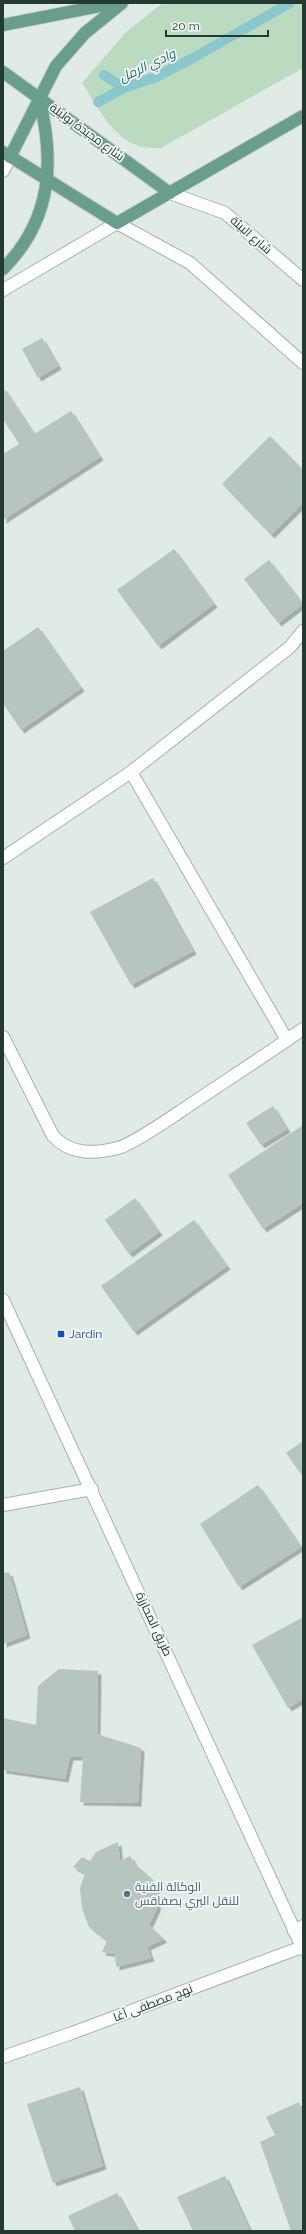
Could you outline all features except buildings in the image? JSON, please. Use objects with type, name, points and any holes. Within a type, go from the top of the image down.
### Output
[{"type":"main road","points":[[3,25],[115,3]]},
{"type":"main road","points":[[122,3],[69,50],[56,66],[7,155],[117,223],[303,116]]},
{"type":"main road","name":"شارع مجيدة بوليلة","points":[[3,72],[170,193]]},
{"type":"main road","points":[[3,269],[15,257],[39,217],[47,180],[49,152],[46,125],[39,98]]},
{"type":"street","points":[[3,171],[7,155]]},
{"type":"street","name":"شارع البيئة","points":[[170,193],[225,213],[303,280]]},
{"type":"street","points":[[3,290],[117,223],[190,263],[303,363]]},
{"type":"street","points":[[3,858],[131,772],[290,647],[303,631]]},
{"type":"street","points":[[131,772],[287,1040]]},
{"type":"street","points":[[3,1037],[53,1136],[61,1144],[77,1151],[93,1153],[120,1147],[164,1122],[303,1029]]},
{"type":"street","name":"طريق المحارزة","points":[[3,1300],[299,1928],[302,1948]]},
{"type":"street","points":[[3,1505],[92,1489]]},
{"type":"street","name":"نهج مصطفى آغا","points":[[3,2057],[72,2034],[302,1948]]},
{"type":"green space","points":[[163,3],[303,3],[303,68],[161,148],[142,147],[131,143],[114,130],[100,112],[82,83],[126,32]]},
{"type":"waterway","name":"وادي الرمل","points":[[98,102],[124,88],[156,77],[193,58],[290,3]]},
{"type":"waterway","points":[[104,75],[124,88]]},
{"type":"place","name":"Jardin","points":[[61,1334]]},
{"type":"place","name":"الوكالة الفنية للنقل البري بصفاقس","points":[[127,1894]]}]
